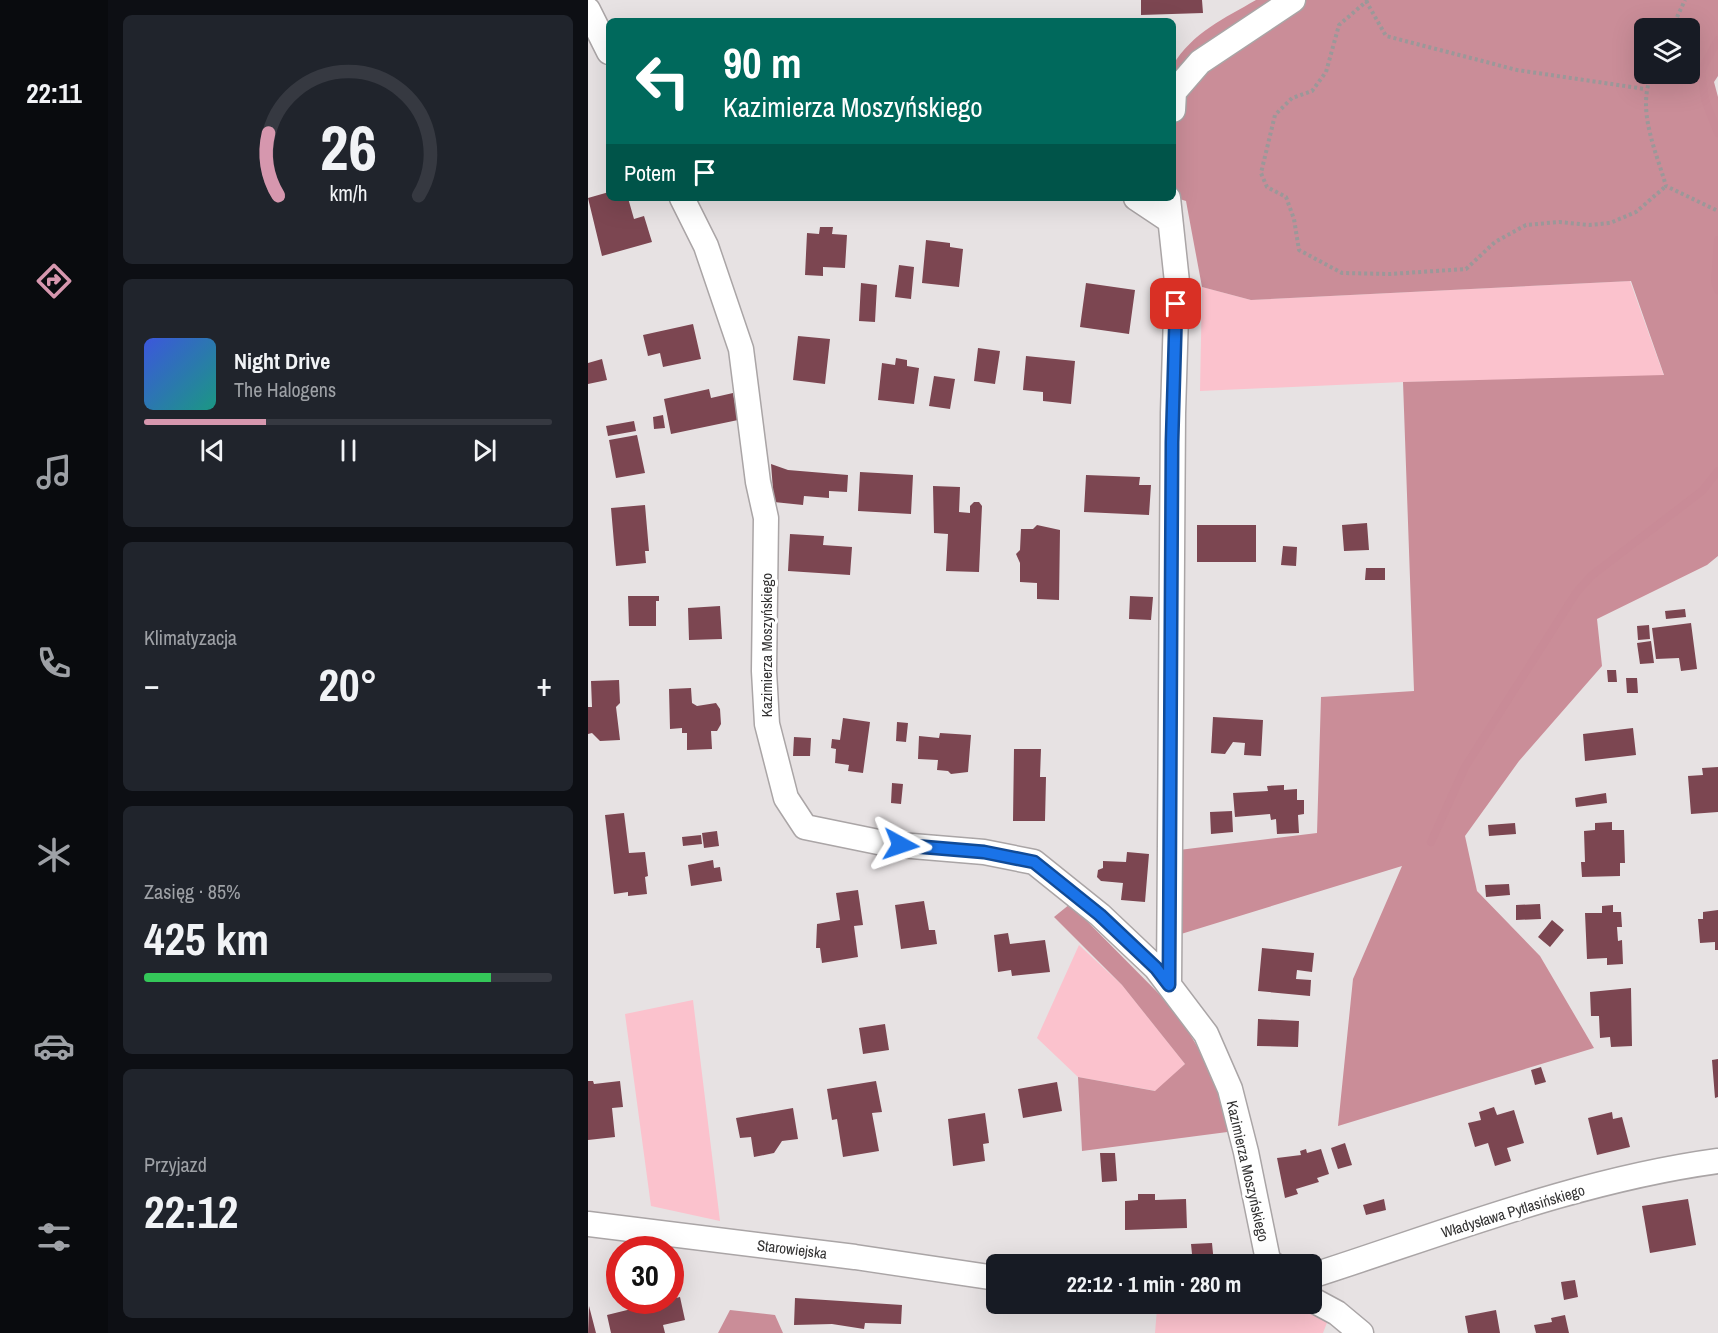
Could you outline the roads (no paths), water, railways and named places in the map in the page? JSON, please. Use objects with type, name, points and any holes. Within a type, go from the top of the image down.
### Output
[{"type":"street","points":[[1176,90],[1200,62],[1293,0]]},
{"type":"street","points":[[588,10],[606,46]]},
{"type":"street","name":"Kazimierza Moszyńskiego","points":[[684,201],[706,246],[741,349],[758,482],[766,518],[764,670],[767,724],[786,798],[805,827],[888,844],[984,852],[1034,862],[1100,915],[1156,968],[1206,1034],[1230,1089],[1246,1152],[1267,1254]]},
{"type":"street","points":[[1145,201],[1168,209],[1177,282],[1172,442],[1169,985]]},
{"type":"street","name":"Władysława Pytlasińskiego","points":[[1322,1272],[1503,1212],[1655,1170],[1718,1161]]},
{"type":"street","name":"Starowiejska","points":[[588,1224],[865,1258],[986,1276]]},
{"type":"street","points":[[1322,1305],[1337,1313],[1361,1333]]},
{"type":"waterway","points":[[1718,40],[1701,71],[1705,100],[1718,133]]},
{"type":"waterway","points":[[1718,240],[1715,282],[1718,290]]},
{"type":"waterway","points":[[1431,842],[1465,767],[1576,593],[1591,576],[1702,491],[1718,471]]}]
